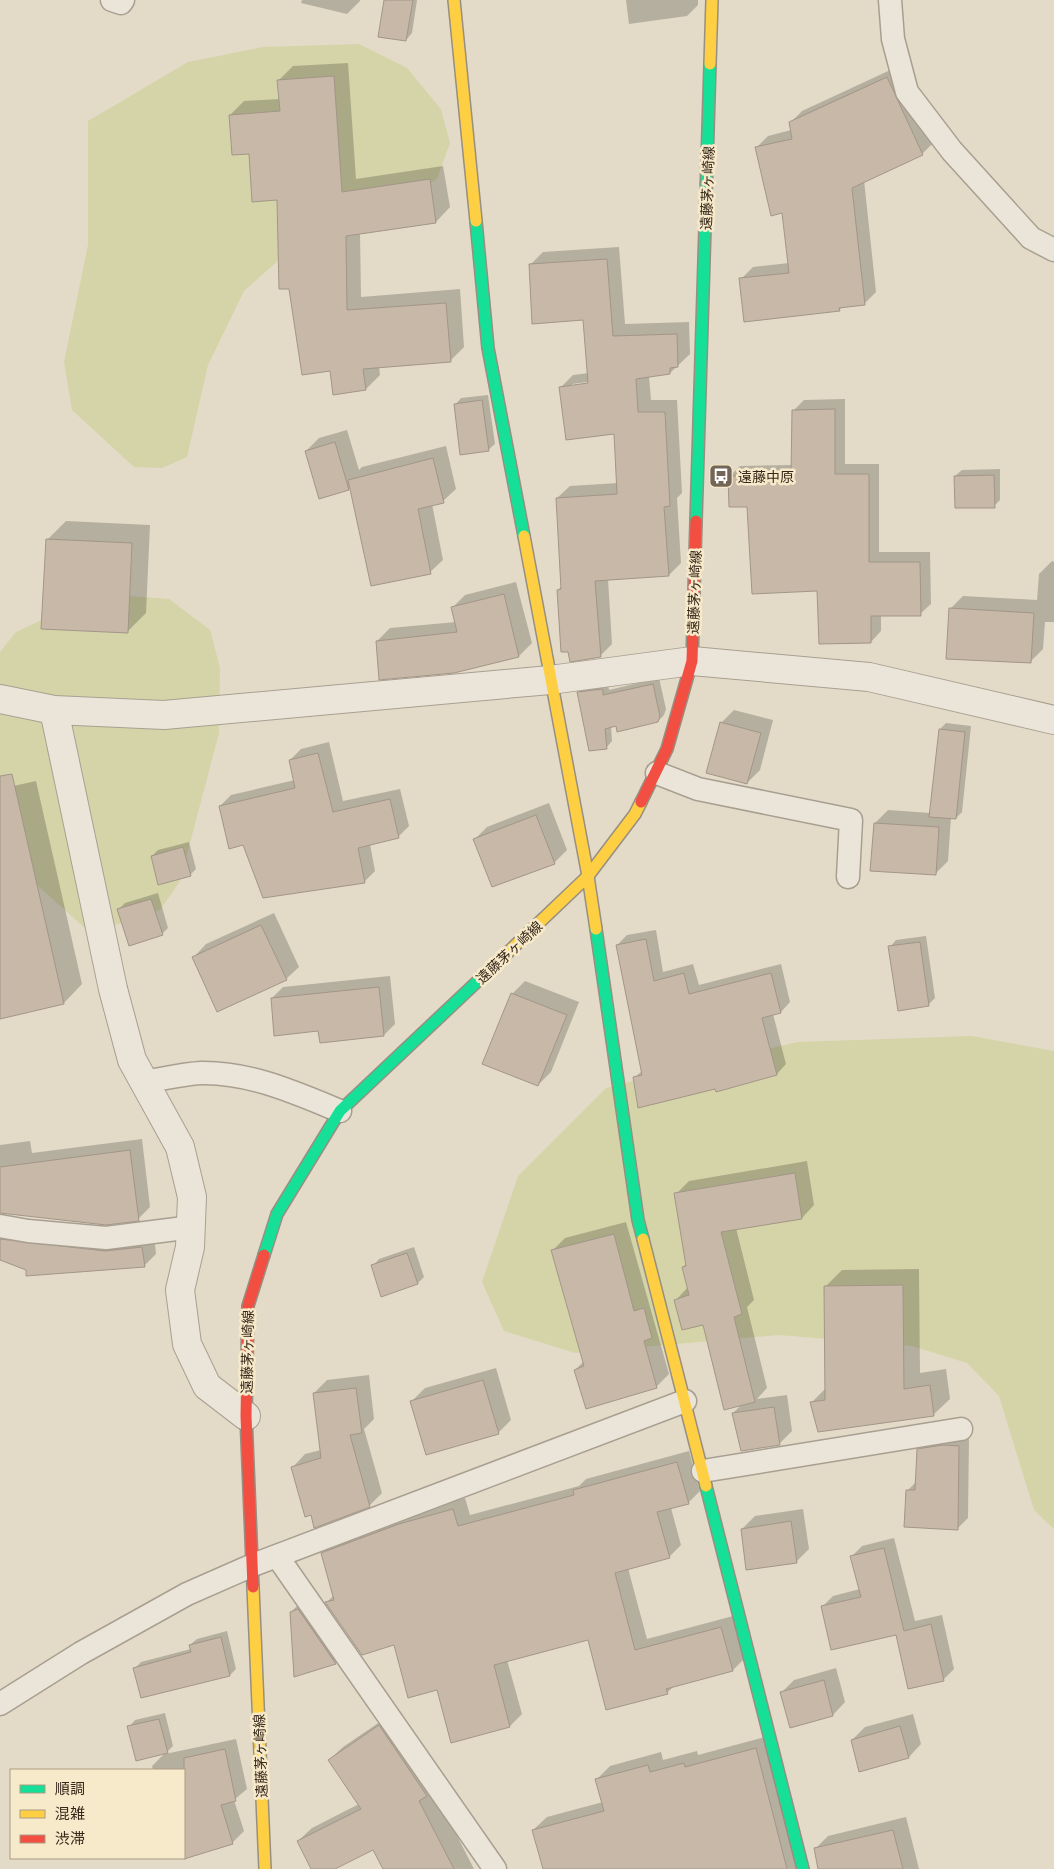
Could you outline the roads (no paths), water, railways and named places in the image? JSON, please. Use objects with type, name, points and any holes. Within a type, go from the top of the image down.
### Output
[{"type":"main road","points":[[454,0],[488,348],[588,876],[638,1220],[704,1471],[803,1869]]},
{"type":"main road","name":"遠藤茅ヶ崎線","points":[[265,1869],[246,1416],[248,1306],[262,1256],[277,1214],[340,1111],[588,876],[635,814],[657,773],[667,749],[692,661],[712,0]]},
{"type":"street","points":[[0,699],[54,710],[164,715],[550,680],[692,661],[869,677],[1054,720]]},
{"type":"street","points":[[54,710],[113,989],[132,1060],[180,1147],[192,1197],[190,1247],[180,1290],[188,1344],[206,1386],[246,1416]]},
{"type":"lane","points":[[112,0],[121,3],[123,0]]},
{"type":"lane","points":[[890,0],[893,39],[907,92],[952,151],[1031,238],[1054,250]]},
{"type":"lane","points":[[657,773],[698,789],[851,820],[848,877]]},
{"type":"lane","points":[[144,1082],[201,1074],[236,1076],[278,1086],[340,1111]]},
{"type":"lane","points":[[0,1226],[28,1232],[106,1238],[192,1227]]},
{"type":"lane","points":[[0,1704],[81,1654],[187,1594],[253,1565],[685,1401]]},
{"type":"lane","points":[[704,1471],[961,1429]]},
{"type":"lane","points":[[277,1556],[495,1869]]},
{"type":"place","name":"遠藤中原","points":[[721,476]]}]
